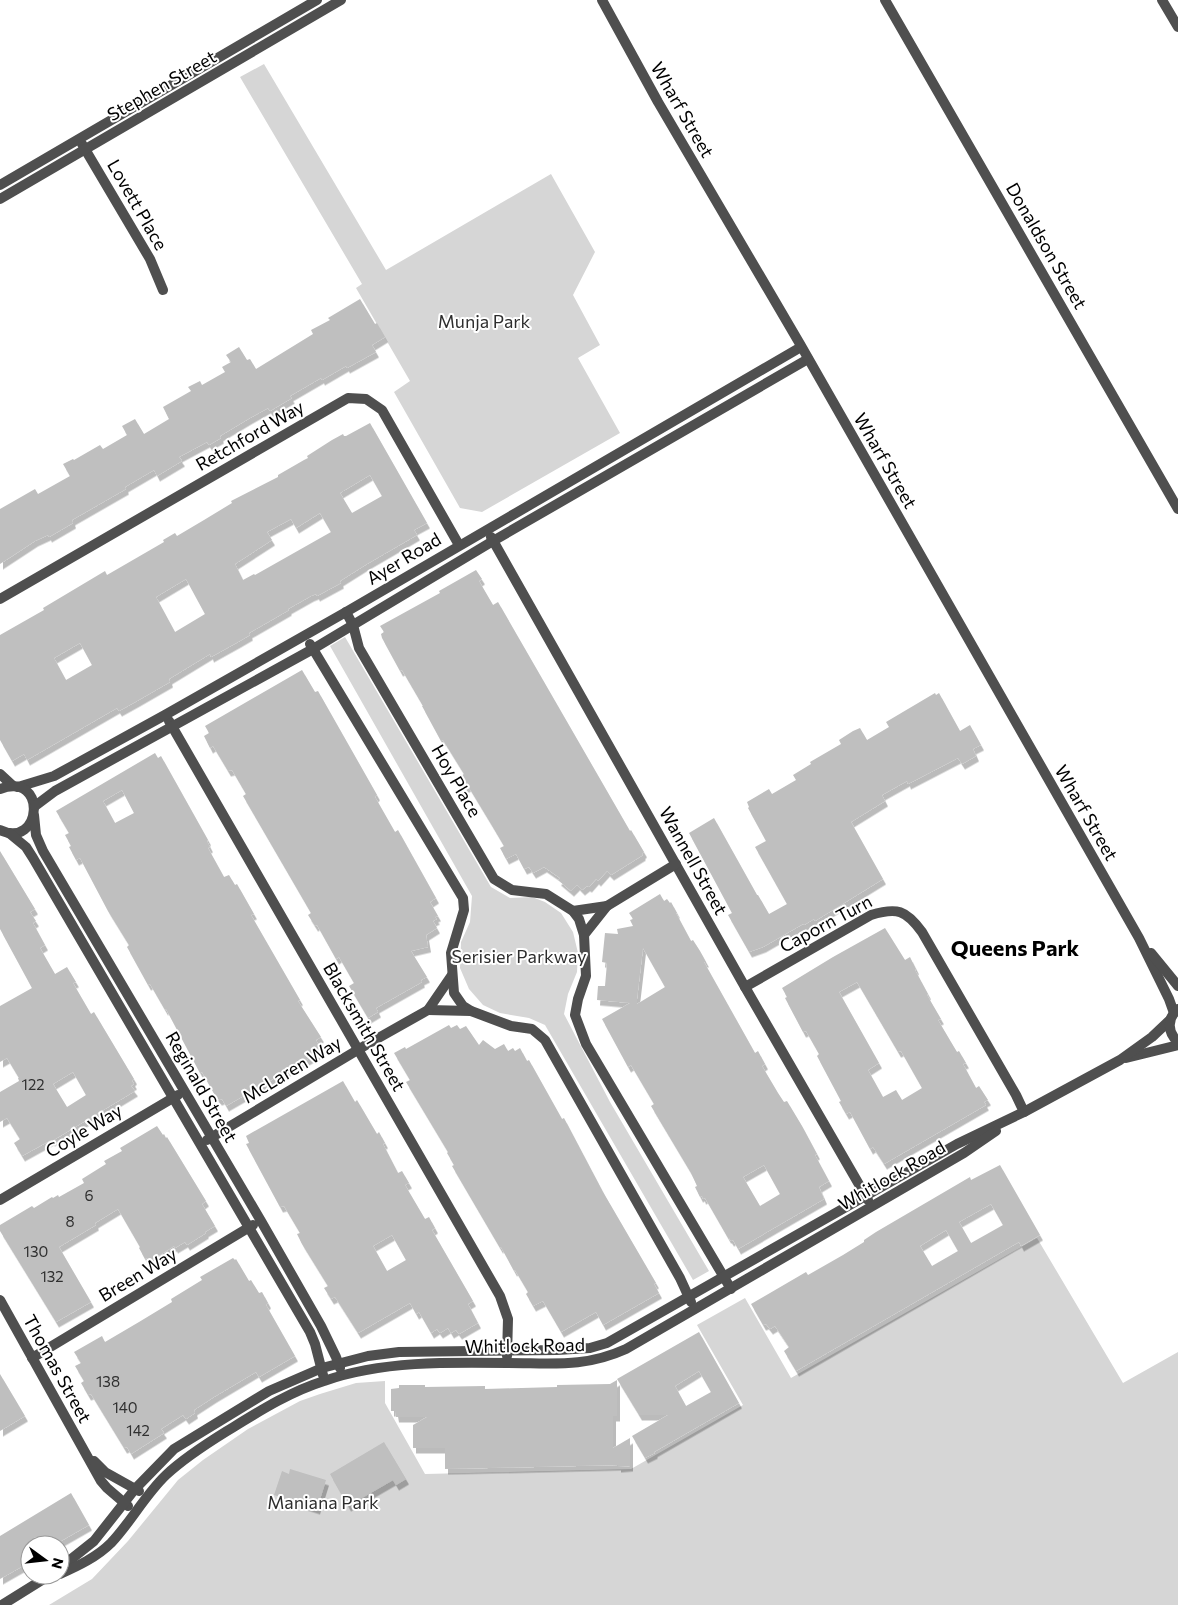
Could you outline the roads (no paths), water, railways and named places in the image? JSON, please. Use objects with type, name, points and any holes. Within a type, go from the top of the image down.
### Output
[{"type":"street","name":"Stephen Street","points":[[0,186],[317,0]]},
{"type":"street","name":"Stephen Street","points":[[0,199],[341,0]]},
{"type":"street","name":"Wharf Street","points":[[602,0],[658,102],[808,359],[1139,938],[1169,999],[1174,1014],[1172,1035],[1178,1043]]},
{"type":"street","name":"Donaldson Street","points":[[885,0],[1178,509]]},
{"type":"street","points":[[1162,0],[1178,26]]},
{"type":"street","name":"Lovett Place","points":[[80,139],[150,259],[162,290]]},
{"type":"street","name":"Ayer Road","points":[[0,790],[54,776],[165,715],[305,636],[801,347]]},
{"type":"street","name":"Ayer Road","points":[[3,832],[16,833],[28,827],[34,811],[55,791],[313,648],[493,541],[808,359]]},
{"type":"street","name":"Retchford Way","points":[[0,599],[348,398],[366,399],[382,410],[459,545]]},
{"type":"street","name":"Wannell Street","points":[[486,530],[872,1207]]},
{"type":"street","name":"Hoy Place","points":[[346,612],[353,625],[359,648],[494,879],[512,890],[546,894],[576,915]]},
{"type":"street","points":[[305,636],[463,898],[464,910],[450,953],[454,993],[463,1006],[471,1011],[510,1026],[532,1028],[546,1040],[680,1278],[695,1310]]},
{"type":"street","name":"Blacksmith Street","points":[[165,715],[500,1296],[508,1319],[507,1362]]},
{"type":"street","points":[[0,774],[15,787],[29,794],[34,811]]},
{"type":"street","name":"Reginald Street","points":[[34,811],[36,835],[43,851],[185,1090],[321,1326],[342,1376]]},
{"type":"street","name":"Reginald Street","points":[[3,832],[26,847],[33,858],[310,1332],[324,1380]]},
{"type":"street","points":[[676,864],[608,906],[576,915],[584,935],[586,976],[578,999],[575,1016],[586,1044],[731,1289]]},
{"type":"street","points":[[584,935],[608,906]]},
{"type":"street","name":"Caporn Turn","points":[[745,987],[871,915],[885,911],[900,911],[913,920],[922,932],[1024,1112]]},
{"type":"street","name":"Wharf Street","points":[[1139,938],[1178,986]]},
{"type":"street","name":"McLaren Way","points":[[200,1144],[428,1010],[452,975]]},
{"type":"street","points":[[428,1010],[471,1011]]},
{"type":"street","name":"Whitlock Road","points":[[70,1560],[94,1541],[135,1489],[174,1449],[269,1391],[322,1368],[368,1356],[399,1352],[557,1350],[590,1348],[607,1343],[957,1144],[1024,1112],[1120,1060],[1152,1038],[1174,1014]]},
{"type":"street","name":"Whitlock Road","points":[[1120,1060],[1178,1043]]},
{"type":"street","name":"Coyle Way","points":[[0,1200],[185,1090]]},
{"type":"street","name":"Whitlock Road","points":[[70,1568],[95,1556],[111,1543],[166,1476],[194,1452],[273,1403],[324,1380],[378,1368],[400,1365],[507,1362],[558,1364],[596,1360],[626,1349],[964,1153],[1024,1112]]},
{"type":"street","name":"Breen Way","points":[[32,1358],[261,1221]]},
{"type":"street","name":"Thomas Street","points":[[0,1300],[101,1480],[124,1503],[137,1511]]},
{"type":"street","name":"Thomas Street","points":[[86,1453],[105,1472],[148,1496]]},
{"type":"street","name":"Whitlock Road","points":[[2,1605],[35,1585]]},
{"type":"district","name":"Queens Park","points":[[1015,948]]},
{"type":"park label","name":"Munja Park","points":[[484,322]]},
{"type":"park label","name":"Serisier Parkway","points":[[519,957]]},
{"type":"park label","name":"Maniana Park","points":[[323,1503]]}]
